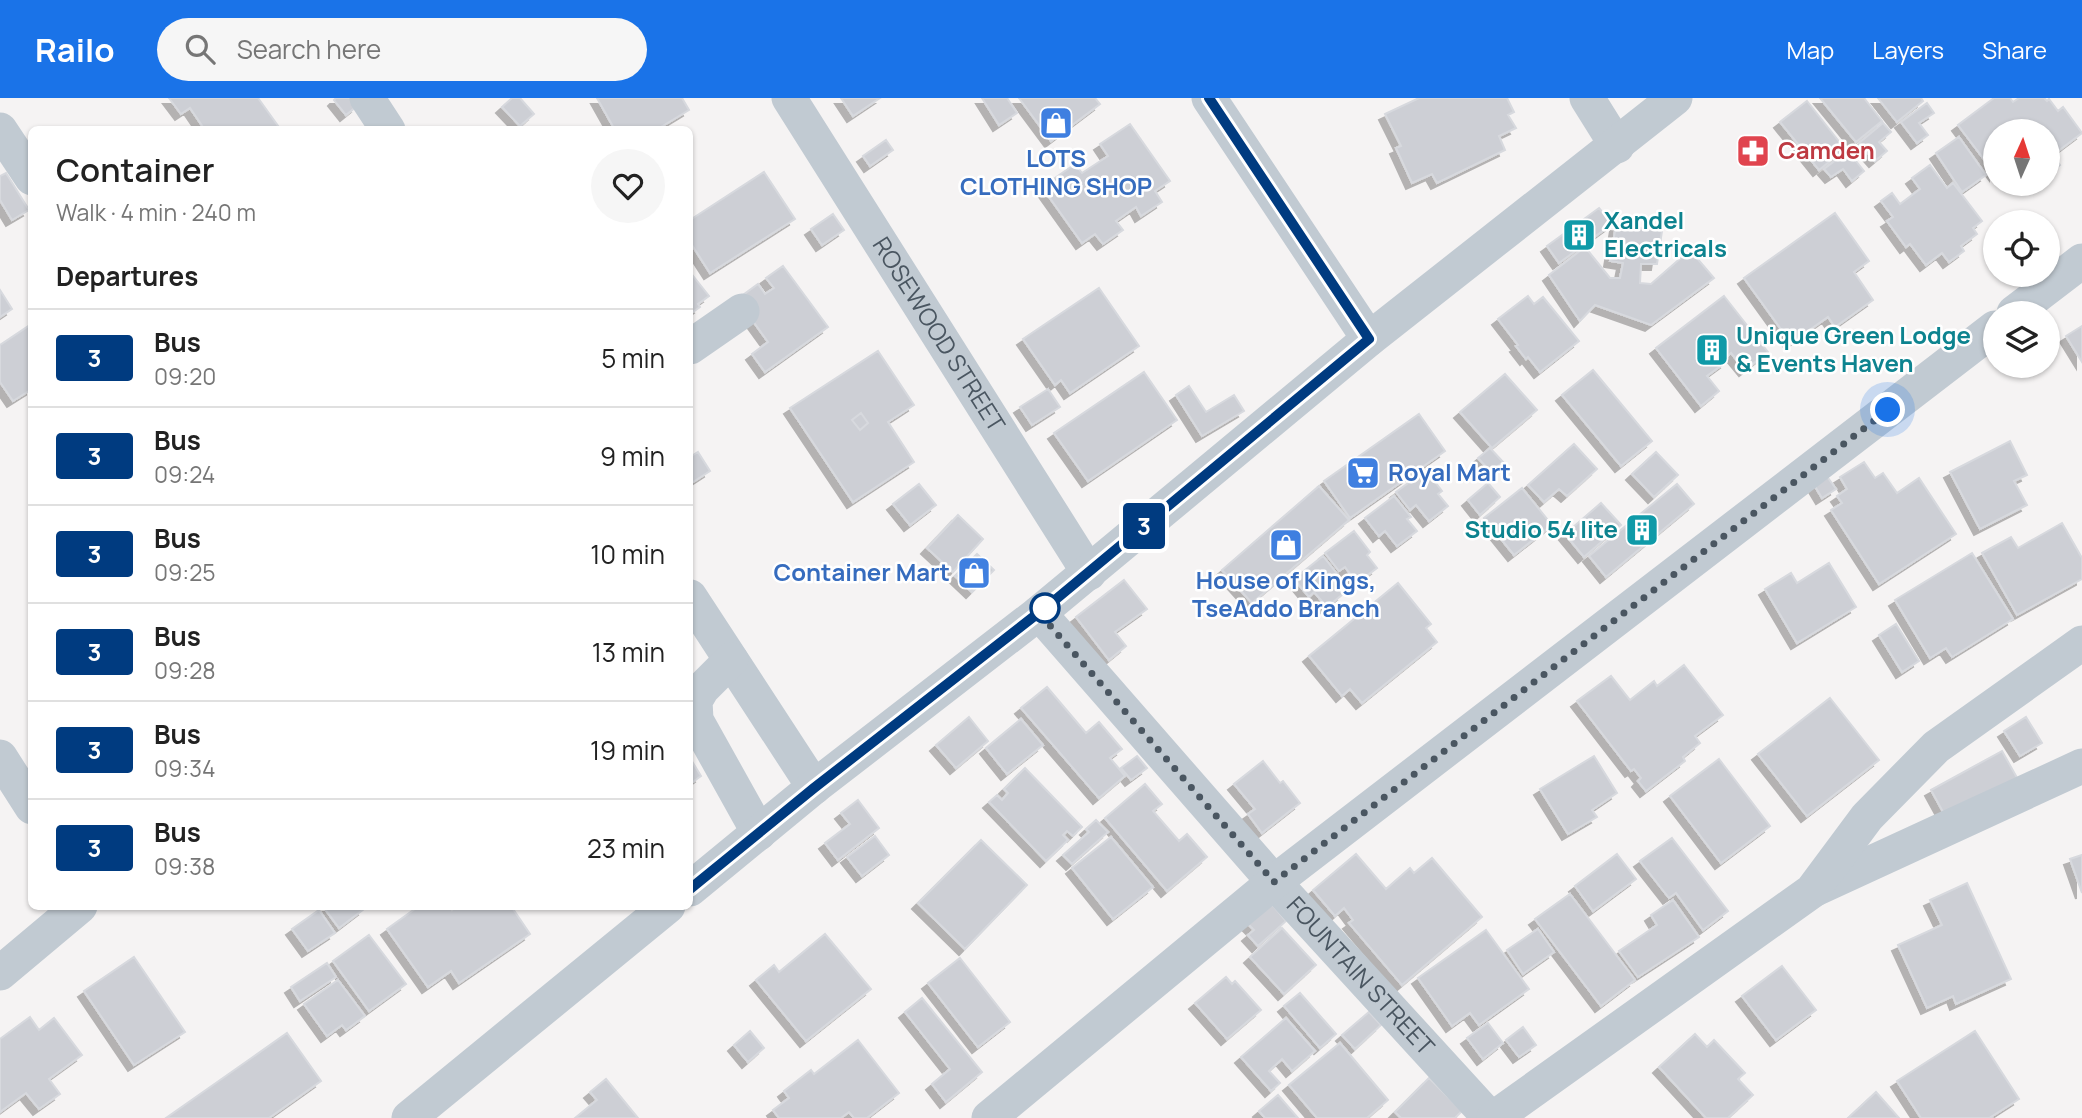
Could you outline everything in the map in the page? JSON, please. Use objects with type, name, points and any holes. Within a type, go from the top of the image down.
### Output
[{"type":"street","points":[[368,98],[386,126]]},
{"type":"street","name":"ROSEWOOD STREET","points":[[789,98],[1089,573]]},
{"type":"street","points":[[1209,98],[1369,339]]},
{"type":"street","points":[[1587,98],[1617,146]]},
{"type":"street","points":[[693,887],[814,788],[1089,573],[1369,339],[1675,98]]},
{"type":"street","points":[[0,130],[28,172]]},
{"type":"street","points":[[2030,301],[2082,261]]},
{"type":"street","points":[[693,345],[742,311]]},
{"type":"street","points":[[998,1115],[1274,882],[1983,337]]},
{"type":"street","points":[[693,602],[814,788]]},
{"type":"street","name":"FOUNTAIN STREET","points":[[1039,613],[1274,882],[1492,1118]]},
{"type":"street","points":[[1812,891],[1867,817],[1936,747],[2082,643]]},
{"type":"street","points":[[731,660],[702,689],[695,701],[696,720],[759,833]]},
{"type":"street","points":[[0,757],[28,801]]},
{"type":"street","points":[[1492,1118],[1812,891],[2082,766]]},
{"type":"street","points":[[0,973],[75,910]]},
{"type":"street","points":[[410,1118],[663,910]]},
{"type":"building","points":[[169,98],[258,98],[278,126],[202,126],[190,108],[181,114]]},
{"type":"building","points":[[351,98],[357,106],[346,115],[334,100]]},
{"type":"building","points":[[512,98],[520,98],[534,114],[520,126],[502,107]]},
{"type":"building","points":[[597,98],[682,98],[689,110],[663,126],[613,126]]},
{"type":"building","points":[[841,98],[880,98],[853,116]]},
{"type":"building","points":[[982,98],[1007,98],[1017,113],[999,125]]},
{"type":"building","name":"LOTS CLOTHING SHOP","points":[[1019,98],[1095,98],[1100,104],[1051,141]]},
{"type":"building","points":[[1419,98],[1507,98],[1514,112],[1508,115],[1516,128],[1499,136],[1505,150],[1437,183],[1432,174],[1412,183],[1396,148],[1401,146],[1385,114]]},
{"type":"building","points":[[1820,98],[1864,98],[1882,121],[1856,142]]},
{"type":"building","points":[[1878,98],[1921,98],[1923,101],[1897,122]]},
{"type":"building","points":[[1994,98],[2010,98],[2013,102],[2019,98],[2044,98],[2047,101],[2049,99],[2058,111],[2063,107],[2082,133],[2060,150],[2060,119],[1983,119],[1983,158],[1958,125]]},
{"type":"building","points":[[1807,101],[1845,149],[1819,170],[1780,122]]},
{"type":"building","points":[[1927,103],[1934,113],[1919,123],[1928,135],[1917,143],[1901,122]]},
{"type":"building","points":[[1883,123],[1891,132],[1879,142],[1887,151],[1875,161],[1859,143]]},
{"type":"building","points":[[1130,124],[1170,181],[1155,191],[1162,202],[1141,216],[1136,207],[1116,221],[1123,230],[1103,244],[1095,234],[1082,243],[1042,187],[1075,164],[1082,173],[1108,156],[1100,144]]},
{"type":"building","points":[[1959,137],[1983,171],[1983,177],[1962,192],[1936,153]]},
{"type":"building","points":[[886,140],[893,150],[870,166],[863,156]]},
{"type":"building","points":[[1848,151],[1864,171],[1852,181],[1843,169],[1831,177],[1824,169]]},
{"type":"building","points":[[1930,165],[1947,188],[1953,183],[1982,221],[1973,228],[1977,234],[1961,246],[1964,251],[1949,262],[1942,253],[1926,265],[1910,244],[1906,247],[1887,221],[1893,217],[1881,201],[1892,193],[1900,204],[1920,189],[1912,178]]},
{"type":"building","points":[[764,172],[795,219],[710,273],[693,247],[693,218]]},
{"type":"building","points":[[6,173],[28,208],[12,220],[0,200],[0,176]]},
{"type":"building","name":"Xandel Electricals","points":[[1599,208],[1612,224],[1559,263],[1547,246]]},
{"type":"building","points":[[1835,213],[1869,261],[1854,272],[1873,300],[1835,327],[1828,317],[1791,343],[1744,278]]},
{"type":"building","points":[[833,214],[844,230],[822,245],[811,229]]},
{"type":"building","points":[[1616,225],[1662,231],[1657,264],[1641,264],[1640,283],[1651,284],[1690,250],[1714,278],[1651,325],[1595,305],[1580,321],[1549,275],[1585,247],[1610,278],[1620,278],[1623,263],[1610,261]]},
{"type":"building","points":[[783,266],[828,327],[765,372],[752,354],[768,342],[750,317],[743,295],[758,284],[765,294],[774,288],[766,278]]},
{"type":"building","points":[[693,276],[709,296],[698,304],[700,307],[693,312]]},
{"type":"building","points":[[1099,288],[1139,346],[1070,393],[1061,380],[1055,385],[1023,339]]},
{"type":"building","points":[[0,290],[12,309],[0,317]]},
{"type":"building","points":[[1528,296],[1534,304],[1543,297],[1579,341],[1540,372],[1528,357],[1526,359],[1498,319]]},
{"type":"building","name":"Unique Green Lodge & Events Haven","points":[[1724,296],[1768,352],[1745,370],[1731,353],[1724,359],[1726,362],[1707,376],[1719,391],[1701,406],[1656,348]]},
{"type":"building","points":[[28,326],[28,392],[13,401],[0,382],[0,345]]},
{"type":"building","points":[[2082,326],[2082,362],[2066,336]]},
{"type":"building","points":[[878,351],[914,405],[888,422],[914,462],[853,502],[790,408]],"holes":[[[861,413],[868,423],[860,430],[852,420]]]},
{"type":"building","points":[[1593,370],[1652,441],[1621,466],[1562,395]]},
{"type":"building","points":[[1144,372],[1177,420],[1088,481],[1054,433]]},
{"type":"building","points":[[1505,374],[1537,410],[1492,448],[1460,412]]},
{"type":"building","points":[[1189,386],[1206,412],[1234,395],[1244,411],[1202,436],[1176,395]]},
{"type":"building","points":[[1048,389],[1060,407],[1032,425],[1020,407]]},
{"type":"building","points":[[861,413],[868,423],[860,430],[852,420]]},
{"type":"building","points":[[1419,414],[1445,451],[1350,518],[1324,481]]},
{"type":"building","points":[[2010,441],[2027,475],[2014,481],[2027,505],[1980,529],[1950,472]]},
{"type":"building","points":[[1574,444],[1597,469],[1567,496],[1559,489],[1544,502],[1528,485]]},
{"type":"building","points":[[1490,448],[1503,462],[1491,472],[1478,458]]},
{"type":"building","points":[[698,452],[710,471],[693,482],[693,455]]},
{"type":"building","points":[[1656,452],[1678,475],[1654,497],[1632,474]]},
{"type":"building","points":[[1864,462],[1875,478],[1883,473],[1897,493],[1919,478],[1956,534],[1879,584],[1831,510],[1842,503],[1837,496],[1847,489],[1840,477]]},
{"type":"building","points":[[1426,470],[1442,491],[1438,494],[1448,506],[1429,521],[1416,505],[1410,510],[1396,492]]},
{"type":"building","points":[[1826,475],[1836,489],[1822,498],[1813,483]]},
{"type":"building","points":[[1488,483],[1500,497],[1480,515],[1468,500]]},
{"type":"building","points":[[919,484],[936,505],[910,525],[893,504]]},
{"type":"building","name":"Studio 54 lite","points":[[1677,484],[1694,504],[1606,577],[1589,556]]},
{"type":"building","name":"House of Kings, TseAddo Branch","points":[[1319,486],[1349,520],[1252,603],[1222,570]]},
{"type":"building","points":[[1522,488],[1552,525],[1514,555],[1484,518]]},
{"type":"building","points":[[1394,496],[1411,517],[1407,519],[1417,531],[1397,546],[1385,531],[1379,536],[1365,518]]},
{"type":"building","points":[[1601,503],[1621,525],[1584,557],[1565,534]]},
{"type":"building","points":[[958,515],[983,539],[953,572],[927,548]]},
{"type":"building","points":[[2062,523],[2082,558],[2082,579],[2017,615],[1982,553],[2011,537],[2018,548]]},
{"type":"building","points":[[1354,531],[1370,552],[1367,555],[1377,568],[1357,583],[1345,567],[1339,571],[1325,553]]},
{"type":"building","points":[[1972,553],[2013,619],[1952,657],[1946,648],[1930,658],[1895,600]]},
{"type":"building","name":"Container Mart","points":[[977,554],[994,570],[972,592],[955,576]]},
{"type":"building","points":[[1323,556],[1338,575],[1332,580],[1343,594],[1327,607],[1314,592],[1309,597],[1294,579]]},
{"type":"building","points":[[1829,563],[1856,607],[1797,643],[1765,589],[1791,573],[1797,583]]},
{"type":"building","points":[[1124,580],[1147,609],[1115,632],[1126,646],[1109,660],[1076,617]]},
{"type":"building","points":[[1398,583],[1431,624],[1426,628],[1437,642],[1362,703],[1350,689],[1342,696],[1309,656]]},
{"type":"building","points":[[1896,624],[1919,661],[1902,672],[1879,635]]},
{"type":"building","points":[[1684,665],[1723,715],[1695,736],[1700,743],[1683,757],[1685,761],[1646,791],[1638,781],[1641,778],[1634,769],[1631,771],[1577,701],[1611,676],[1630,700],[1654,681],[1657,686]]},
{"type":"building","points":[[1047,687],[1086,733],[1099,722],[1122,749],[1110,758],[1125,776],[1099,798],[1021,708]]},
{"type":"building","points":[[1830,698],[1879,760],[1807,816],[1758,754]]},
{"type":"building","points":[[969,717],[988,741],[956,768],[936,745]]},
{"type":"building","points":[[2026,717],[2042,743],[2020,756],[2004,731]]},
{"type":"building","points":[[1021,719],[1043,745],[1007,774],[986,748]]},
{"type":"building","points":[[2002,751],[2020,783],[1948,821],[1931,790]]},
{"type":"building","points":[[1137,756],[1147,768],[1131,780],[1121,768]]},
{"type":"building","points":[[1594,756],[1617,793],[1592,810],[1597,817],[1568,834],[1540,789]]},
{"type":"building","points":[[1719,759],[1770,826],[1721,863],[1670,796]]},
{"type":"building","points":[[1263,761],[1300,803],[1262,833],[1248,814],[1255,809],[1234,784]]},
{"type":"building","points":[[693,763],[701,776],[693,782]]},
{"type":"building","points":[[1025,768],[1082,827],[1073,836],[1067,831],[1063,835],[1068,840],[1046,861],[989,802],[997,795],[1002,800],[1008,793],[1004,789]]},
{"type":"building","points":[[1145,784],[1162,804],[1153,811],[1179,841],[1187,834],[1207,857],[1167,891],[1105,818]]},
{"type":"building","points":[[858,800],[879,828],[838,860],[825,843],[850,824],[841,813]]},
{"type":"building","points":[[1096,820],[1108,832],[1072,864],[1063,855],[1089,832],[1086,829]]},
{"type":"building","points":[[875,836],[889,855],[862,876],[847,857]]},
{"type":"building","points":[[1111,837],[1153,887],[1113,919],[1072,868]]},
{"type":"building","points":[[1672,838],[1728,911],[1703,930],[1676,893],[1669,898],[1640,861]]},
{"type":"building","points":[[981,840],[1027,885],[965,949],[918,903]]},
{"type":"building","points":[[1356,854],[1386,889],[1410,868],[1414,873],[1432,858],[1482,917],[1402,985],[1349,923],[1353,920],[1344,908],[1335,916],[1313,890]]},
{"type":"building","points":[[1617,854],[1636,879],[1593,911],[1575,886]]},
{"type":"building","points":[[2082,855],[2082,893],[2070,859]]},
{"type":"building","points":[[1967,883],[2011,979],[1956,1004],[1953,996],[1927,1008],[1898,945],[1942,925],[1930,900]]},
{"type":"building","points":[[1570,894],[1635,980],[1601,1006],[1535,919]]},
{"type":"building","points":[[1673,900],[1699,937],[1638,977],[1619,951],[1657,925],[1651,915]]},
{"type":"building","points":[[1270,902],[1286,921],[1258,946],[1248,935],[1254,930],[1246,922]]},
{"type":"building","points":[[319,910],[335,933],[308,951],[292,929]]},
{"type":"building","points":[[326,910],[363,910],[339,928]]},
{"type":"building","points":[[413,910],[514,910],[530,934],[459,983],[451,971],[428,987],[387,929]]},
{"type":"building","points":[[1282,928],[1316,965],[1284,994],[1250,957]]},
{"type":"building","points":[[1538,929],[1554,952],[1523,974],[1507,950]]},
{"type":"building","points":[[1486,930],[1529,989],[1479,1025],[1470,1013],[1452,1026],[1418,978]]},
{"type":"building","points":[[825,934],[871,989],[806,1041],[756,980],[774,965],[779,972]]},
{"type":"building","points":[[369,935],[406,984],[369,1011],[333,961]]},
{"type":"building","points":[[134,957],[185,1032],[134,1065],[84,991]]},
{"type":"building","points":[[960,958],[1010,1022],[978,1047],[928,983]]},
{"type":"building","points":[[327,963],[336,977],[300,1001],[291,987]]},
{"type":"building","points":[[1782,966],[1816,1010],[1776,1040],[1742,996]]},
{"type":"building","points":[[1226,977],[1232,984],[1235,981],[1261,1010],[1227,1039],[1195,1003]]},
{"type":"building","points":[[338,980],[365,1016],[346,1030],[342,1025],[327,1036],[304,1004]]},
{"type":"building","points":[[1300,993],[1336,1034],[1320,1048],[1284,1006]]},
{"type":"building","points":[[922,998],[982,1072],[946,1102],[932,1084],[950,1069],[905,1012]]},
{"type":"building","points":[[1369,1012],[1381,1025],[1355,1049],[1342,1035]]},
{"type":"building","points":[[30,1017],[39,1030],[54,1018],[82,1055],[49,1079],[60,1094],[39,1109],[26,1093],[0,1112],[0,1039]]},
{"type":"building","points":[[1286,1018],[1315,1051],[1292,1071],[1282,1059],[1269,1071],[1280,1083],[1271,1091],[1241,1057]]},
{"type":"building","points":[[1488,1023],[1503,1043],[1483,1059],[1467,1038]]},
{"type":"building","points":[[1523,1027],[1536,1045],[1519,1057],[1506,1040]]},
{"type":"building","points":[[750,1031],[764,1048],[748,1062],[734,1045]]},
{"type":"building","points":[[1975,1031],[2019,1099],[1992,1118],[1921,1118],[1897,1081]]},
{"type":"building","points":[[287,1033],[321,1081],[269,1118],[166,1118]]},
{"type":"building","points":[[1695,1034],[1707,1047],[1714,1040],[1745,1073],[1738,1079],[1753,1095],[1728,1118],[1706,1118],[1659,1067]]},
{"type":"building","points":[[858,1040],[899,1093],[867,1118],[854,1118],[849,1112],[841,1118],[779,1118],[773,1110],[789,1098],[784,1091],[811,1070],[814,1074]]},
{"type":"building","points":[[1340,1043],[1388,1100],[1367,1118],[1317,1118],[1289,1085]]},
{"type":"building","points":[[1429,1078],[1462,1111],[1455,1118],[1401,1118],[1395,1112]]},
{"type":"building","points":[[606,1079],[638,1118],[575,1118],[597,1100],[590,1092]]},
{"type":"building","points":[[1876,1092],[1899,1118],[1848,1118]]},
{"type":"building","points":[[1278,1095],[1298,1118],[1265,1118],[1259,1111]]},
{"type":"bus line","name":"3","points":[[693,887],[814,788],[1055,600],[1369,339],[1209,98]]},
{"type":"place","name":"LOTS CLOTHING SHOP","points":[[1056,123]]},
{"type":"place","name":"Camden","points":[[1753,151]]},
{"type":"place","name":"Xandel Electricals","points":[[1579,235]]},
{"type":"place","name":"Unique Green Lodge & Events Haven","points":[[1712,350]]},
{"type":"place","name":"Royal Mart","points":[[1363,473]]},
{"type":"place","name":"Studio 54 lite","points":[[1642,530]]},
{"type":"place","name":"House of Kings, TseAddo Branch","points":[[1286,545]]},
{"type":"place","name":"Container Mart","points":[[974,573]]},
{"type":"route","points":[[1045,608],[1039,613],[1274,882],[1888,410]]}]
